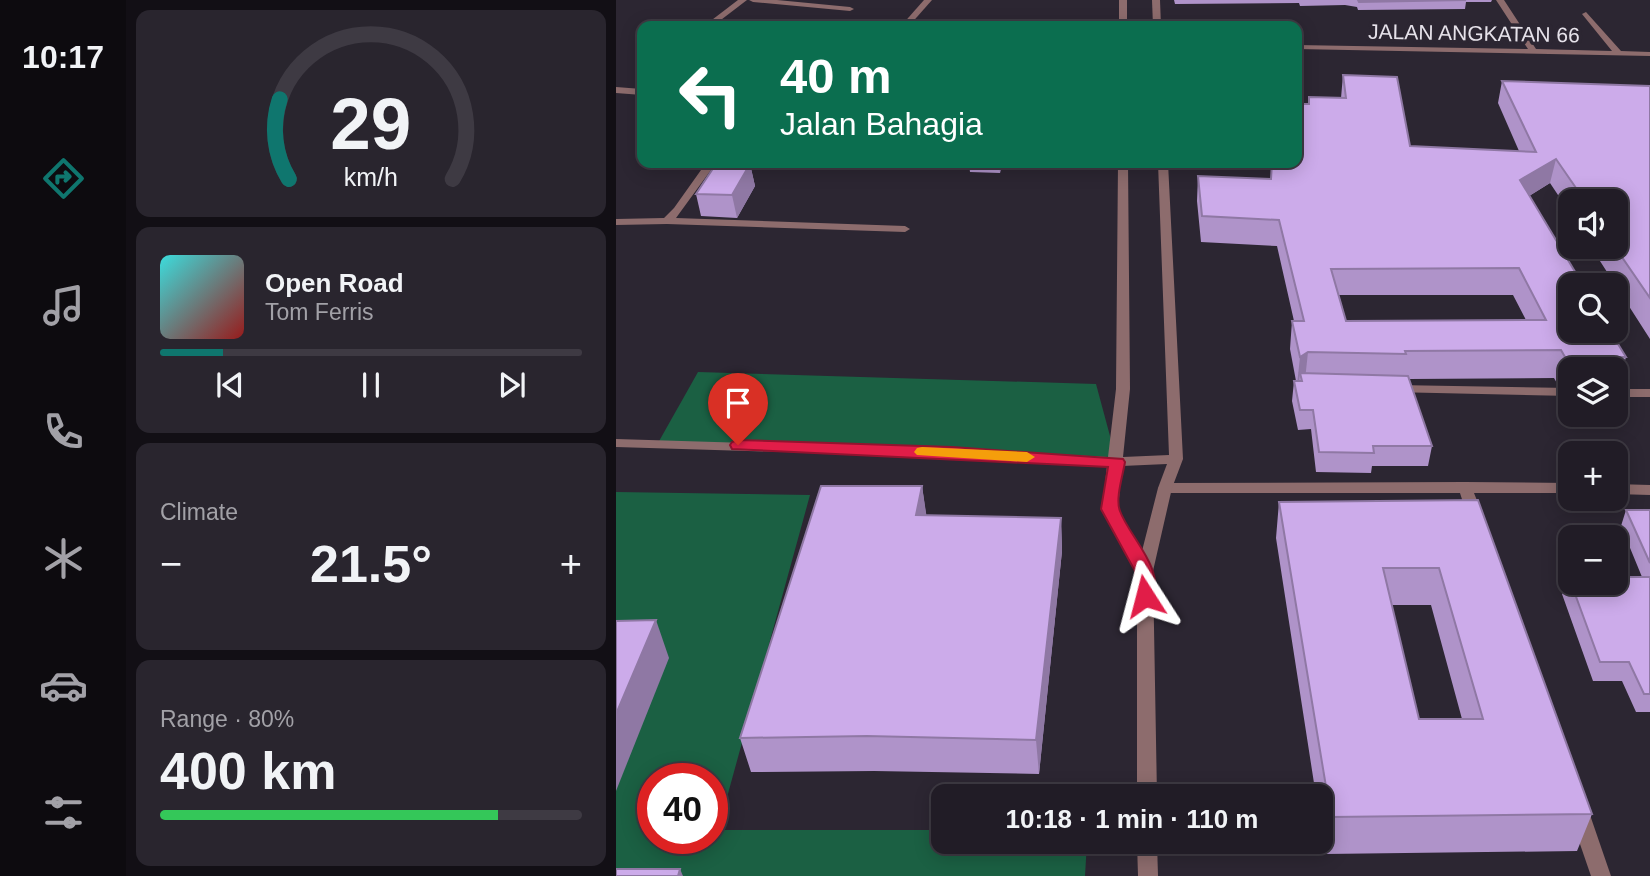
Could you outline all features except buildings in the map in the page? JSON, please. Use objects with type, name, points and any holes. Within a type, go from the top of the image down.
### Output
[{"type":"street","points":[[715,21],[743,0]]},
{"type":"street","points":[[754,0],[850,9]]},
{"type":"street","points":[[909,21],[928,0]]},
{"type":"street","points":[[1123,0],[1123,21]]},
{"type":"street","points":[[1156,0],[1157,21]]},
{"type":"street","points":[[1500,0],[1534,52]]},
{"type":"street","points":[[1586,15],[1618,53]]},
{"type":"street","name":"JALAN ANGKATAN 66","points":[[1302,47],[1650,54]]},
{"type":"street","points":[[616,90],[637,92]]},
{"type":"street","points":[[667,220],[678,210],[707,168]]},
{"type":"street","points":[[1123,168],[1123,389],[1110,509],[1144,571]]},
{"type":"street","points":[[1147,784],[1144,571],[1165,488],[1176,459],[1163,168]]},
{"type":"street","points":[[616,222],[667,220],[717,224],[905,229]]},
{"type":"street","points":[[1388,388],[1558,392]]},
{"type":"street","points":[[1628,393],[1650,393]]},
{"type":"street","points":[[616,443],[952,453],[1117,462],[1176,459]]},
{"type":"street","points":[[1465,487],[1483,539]]},
{"type":"street","points":[[1165,488],[1558,488]]},
{"type":"street","points":[[1628,489],[1650,490]]},
{"type":"street","points":[[1574,798],[1601,876]]},
{"type":"street","points":[[1147,854],[1148,876]]},
{"type":"green space","points":[[698,372],[1096,384],[1117,462],[658,443]]},
{"type":"green space","points":[[616,492],[810,495],[728,794],[728,763],[637,763],[637,854],[728,854],[728,830],[931,830],[931,854],[1086,854],[1085,876],[616,876]]},
{"type":"slow traffic","points":[[922,452],[1027,457]]},
{"type":"route","points":[[738,445],[1117,462],[1110,509],[1144,571],[1145,596]]}]
